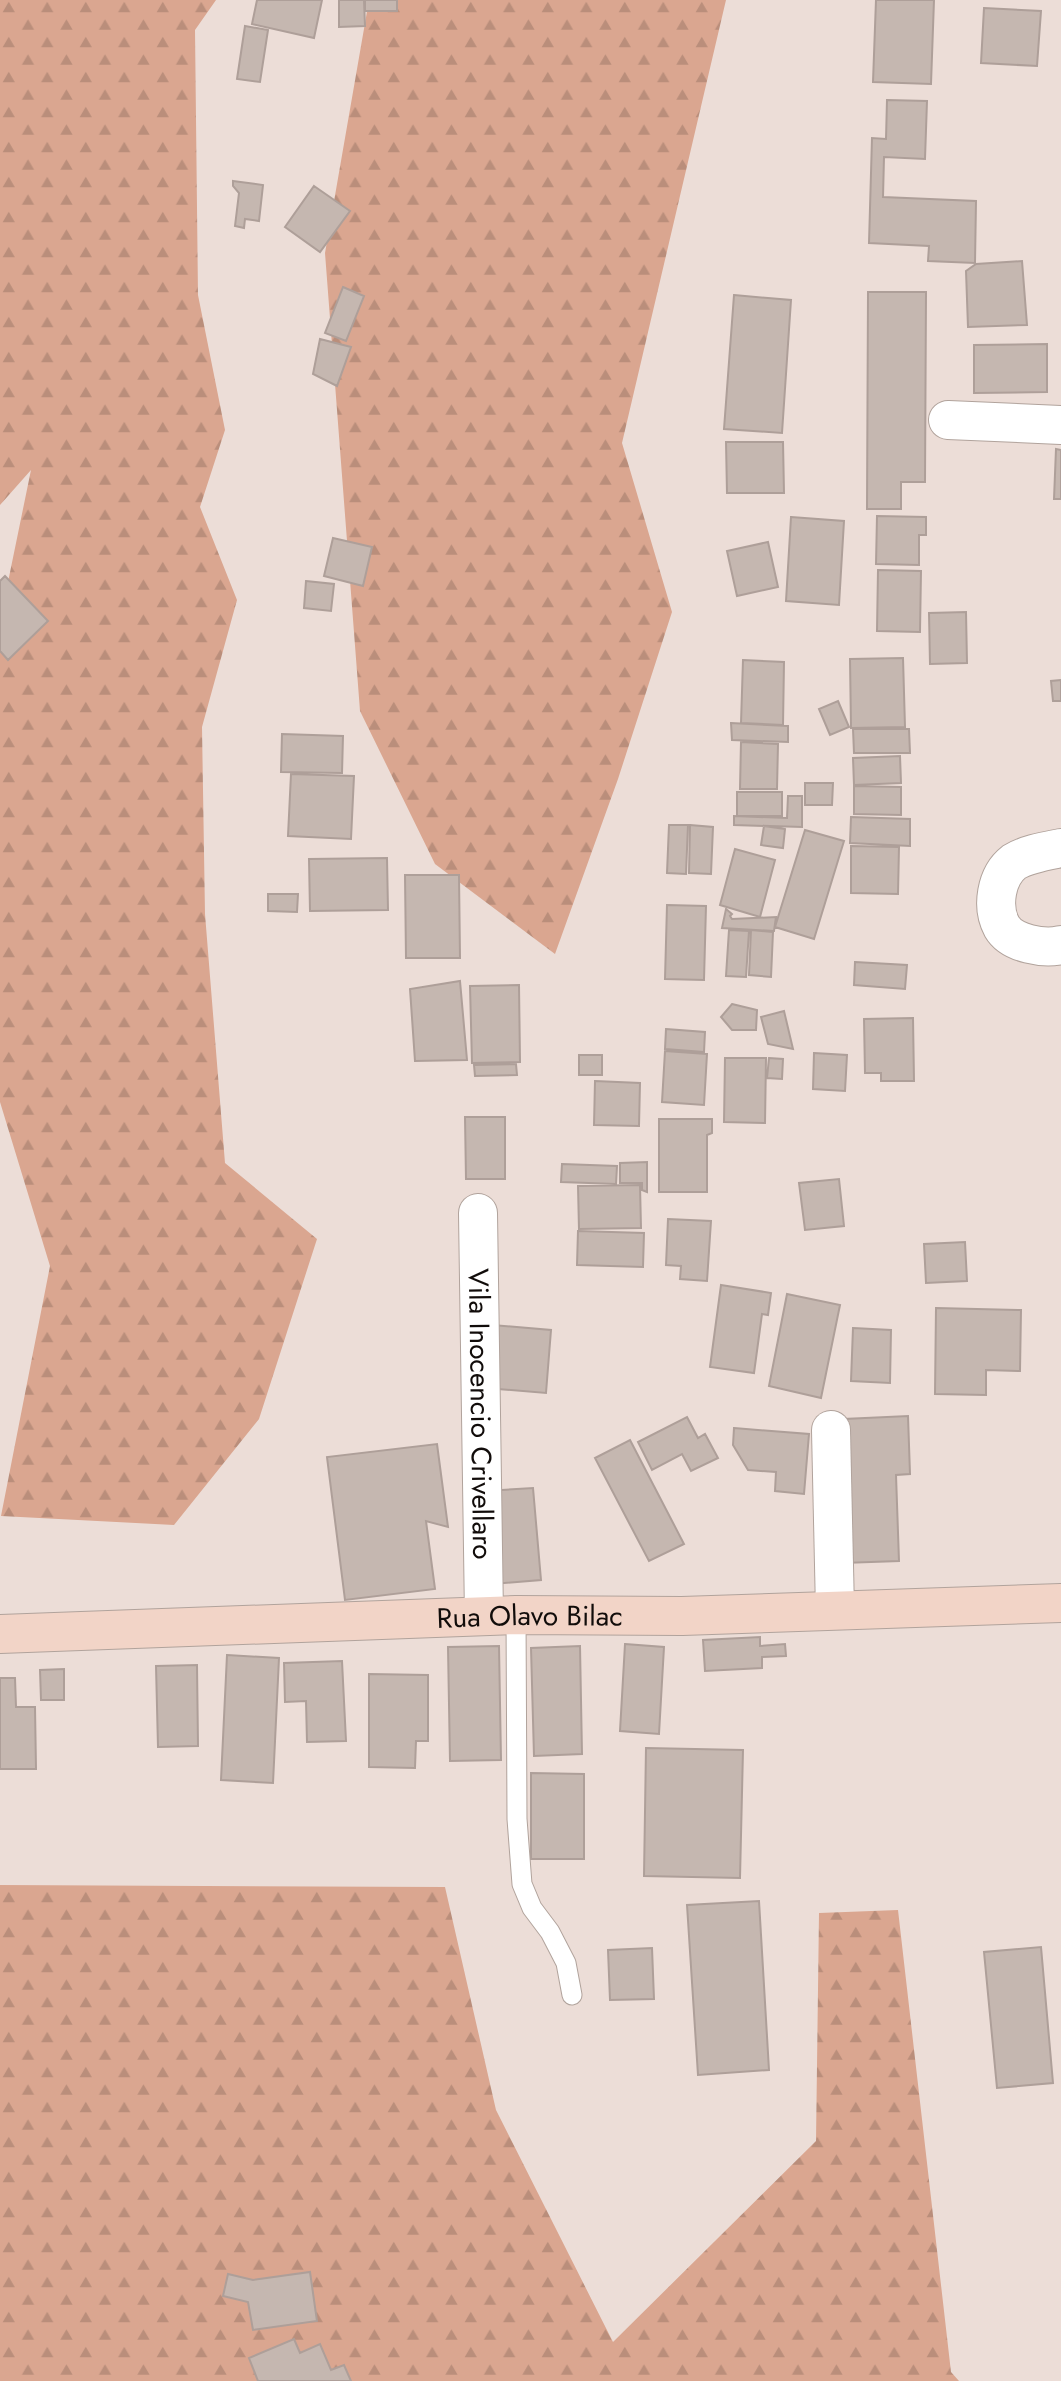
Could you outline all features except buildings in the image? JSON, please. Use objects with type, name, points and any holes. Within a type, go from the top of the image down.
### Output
[{"type":"main road","name":"Rua Olavo Bilac","points":[[0,1634],[500,1616],[682,1616],[1061,1603]]},
{"type":"street","points":[[948,419],[1061,425]]},
{"type":"street","points":[[1061,848],[1015,862],[1002,876],[996,897],[1002,928],[1023,944],[1061,945]]},
{"type":"street","name":"Vila Inocencio Crivellaro","points":[[478,1213],[500,1616]]},
{"type":"street","points":[[831,1430],[835,1610]]},
{"type":"lane","points":[[500,1616],[522,1884],[532,1908],[550,1932],[566,1963],[572,1995]]},
{"type":"green space","points":[[0,0],[216,0],[195,30],[198,295],[225,430],[200,507],[237,600],[202,727],[205,914],[225,1163],[317,1239],[259,1419],[174,1525],[1,1516],[50,1266],[0,1102],[0,621],[31,470],[0,505]]},
{"type":"green space","points":[[369,0],[726,0],[622,443],[672,612],[618,779],[555,954],[435,864],[360,711],[325,253]]},
{"type":"green space","points":[[0,1885],[445,1887],[496,2110],[613,2342],[816,2141],[819,1913],[898,1910],[951,2372],[959,2381],[0,2381]]}]
